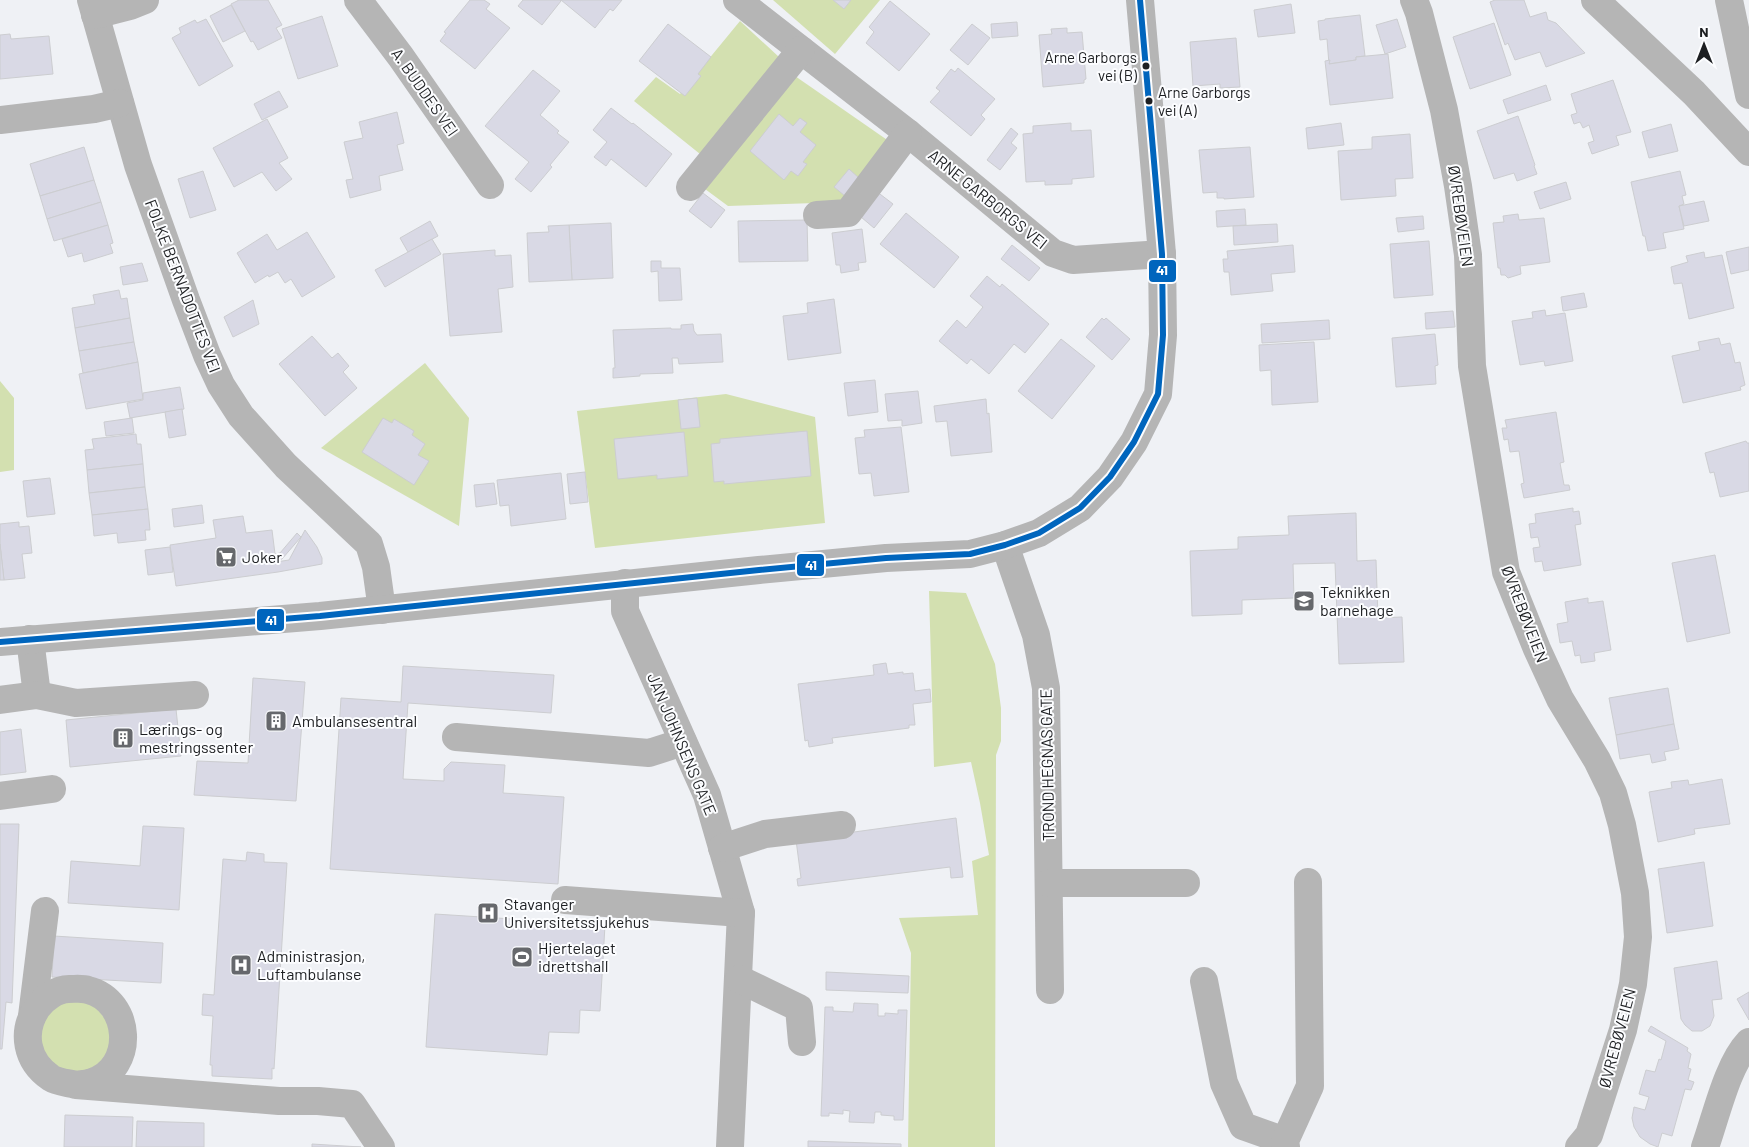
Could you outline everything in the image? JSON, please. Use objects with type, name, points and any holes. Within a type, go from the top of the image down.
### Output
[{"type":"street","points":[[93,7],[130,6],[145,0]]},
{"type":"street","name":"A. BUDDES VEI","points":[[358,0],[401,57],[490,185]]},
{"type":"street","points":[[0,642],[320,616],[625,583],[886,558],[970,554],[1005,546],[1039,533],[1080,508],[1110,477],[1134,442],[1158,394],[1163,335],[1162,254],[1140,0]]},
{"type":"street","name":"ØVREBØVEIEN","points":[[1414,0],[1444,110],[1458,186],[1468,255],[1472,366],[1506,572],[1560,700],[1597,760],[1613,793],[1622,825],[1635,893],[1638,937],[1633,984],[1623,1030],[1589,1143]]},
{"type":"street","points":[[1595,0],[1747,145]]},
{"type":"street","points":[[1729,0],[1749,95]]},
{"type":"street","name":"ARNE GARBORGS VEI","points":[[741,1],[908,133],[1054,253],[1073,260],[1162,254]]},
{"type":"street","name":"FOLKE BERNADOTTES VEI","points":[[93,7],[138,165],[186,300],[207,355],[221,385],[241,416],[286,466],[369,544],[376,567],[382,610]]},
{"type":"street","points":[[690,187],[801,50]]},
{"type":"street","points":[[0,120],[94,109],[120,103]]},
{"type":"street","points":[[817,215],[848,213],[908,133]]},
{"type":"street","name":"TROND HEGNAS GATE","points":[[1005,546],[1036,635],[1046,688],[1050,990]]},
{"type":"street","name":"JAN JOHNSENS GATE","points":[[625,583],[625,612],[706,795],[741,913],[730,1147]]},
{"type":"street","points":[[30,639],[38,695]]},
{"type":"street","points":[[0,700],[38,695],[76,703],[195,695]]},
{"type":"street","points":[[456,737],[649,753],[683,742]]},
{"type":"street","points":[[0,796],[52,788]]},
{"type":"street","points":[[722,848],[765,834],[842,825]]},
{"type":"street","points":[[1204,981],[1224,1083],[1244,1126],[1286,1144],[1310,1086],[1308,882]]},
{"type":"street","points":[[1049,883],[1186,883]]},
{"type":"street","points":[[565,900],[741,913]]},
{"type":"street","points":[[44,911],[32,1016],[27,1033],[36,1065],[52,1079],[76,1085],[279,1101],[318,1101],[352,1104],[381,1147]]},
{"type":"street","points":[[739,979],[798,1008],[802,1042]]},
{"type":"street","points":[[32,1016],[40,1004],[53,993],[65,989],[90,990],[105,998],[116,1010],[124,1034],[122,1052],[114,1066],[107,1073],[93,1082],[76,1085]]},
{"type":"street","points":[[1706,1147],[1732,1069],[1743,1048],[1749,1042]]},
{"type":"green space","points":[[773,0],[880,0],[835,54]]},
{"type":"green space","points":[[740,21],[779,57],[700,154],[634,101],[656,77],[680,94]]},
{"type":"green space","points":[[795,76],[893,144],[846,202],[728,206],[705,189]]},
{"type":"green space","points":[[425,363],[469,418],[459,526],[321,448]]},
{"type":"green space","points":[[0,381],[14,398],[14,470],[0,472]]},
{"type":"green space","points":[[726,394],[815,417],[825,523],[595,548],[577,411]]},
{"type":"green space","points":[[929,591],[966,593],[995,664],[1001,708],[1001,741],[996,755],[995,1147],[908,1147],[911,953],[899,918],[978,915],[972,861],[989,855],[971,762],[934,767]]},
{"type":"green space","points":[[85,994],[118,1034],[103,1067],[66,1076],[37,1052],[47,1002]]},
{"type":"building","points":[[239,0],[268,0],[282,25],[276,28],[282,38],[258,50],[253,41],[251,42],[231,4]]},
{"type":"building","points":[[470,0],[484,0],[490,4],[486,9],[510,28],[475,69],[440,41],[446,33],[444,32]]},
{"type":"building","points":[[523,0],[561,1],[542,25],[518,6]]},
{"type":"building","points":[[561,0],[622,0],[613,11],[610,9],[595,28]]},
{"type":"building","points":[[833,0],[851,0],[844,9]]},
{"type":"building","points":[[1495,0],[1524,0],[1530,17],[1546,12],[1548,20],[1556,23],[1585,53],[1546,67],[1540,52],[1515,60],[1508,43],[1505,45],[1490,2]]},
{"type":"building","points":[[890,1],[930,34],[899,71],[866,43],[874,32],[869,27]]},
{"type":"building","points":[[1291,4],[1295,33],[1258,37],[1254,10]]},
{"type":"building","points":[[231,5],[245,31],[223,42],[210,16]]},
{"type":"building","points":[[1360,15],[1365,56],[1356,57],[1356,60],[1329,64],[1327,39],[1320,40],[1318,21]]},
{"type":"building","points":[[322,16],[338,66],[298,79],[282,29]]},
{"type":"building","points":[[206,19],[233,66],[199,86],[172,38],[181,33],[179,28],[195,20],[197,23]]},
{"type":"building","points":[[1397,19],[1406,47],[1385,54],[1376,25]]},
{"type":"building","points":[[1017,22],[1018,36],[992,38],[991,24]]},
{"type":"building","points":[[1494,23],[1511,75],[1470,89],[1453,37]]},
{"type":"building","points":[[668,24],[711,57],[698,74],[701,76],[685,96],[639,61]]},
{"type":"building","points":[[972,24],[990,38],[968,65],[950,50]]},
{"type":"building","points":[[1067,28],[1067,33],[1082,32],[1086,79],[1084,83],[1043,87],[1039,35],[1052,34],[1051,29]]},
{"type":"building","points":[[10,34],[11,39],[49,36],[53,74],[0,79],[0,35]]},
{"type":"building","points":[[1236,38],[1240,87],[1220,88],[1220,84],[1193,86],[1190,42]]},
{"type":"building","points":[[1388,54],[1393,98],[1330,105],[1325,61],[1330,60],[1329,64],[1356,60],[1356,57]]},
{"type":"building","points":[[958,68],[995,99],[981,115],[985,119],[971,136],[930,102],[940,91],[936,88],[951,69],[955,72]]},
{"type":"building","points":[[533,70],[560,91],[540,115],[559,131],[557,133],[569,142],[550,165],[552,167],[531,192],[515,179],[529,162],[485,126]]},
{"type":"building","points":[[1613,80],[1631,132],[1616,136],[1619,145],[1592,154],[1588,143],[1594,141],[1589,125],[1583,128],[1580,122],[1574,124],[1571,115],[1577,113],[1571,94]]},
{"type":"building","points":[[1546,85],[1551,100],[1508,114],[1503,100]]},
{"type":"building","points":[[279,91],[288,107],[262,120],[254,104]]},
{"type":"building","points":[[611,108],[672,154],[646,187],[611,159],[606,166],[594,157],[607,142],[593,130]]},
{"type":"building","points":[[397,112],[404,143],[397,145],[403,170],[379,176],[381,190],[350,198],[346,180],[353,179],[344,142],[363,138],[359,122]]},
{"type":"building","points":[[779,114],[793,126],[800,118],[807,123],[800,132],[816,145],[803,162],[807,164],[798,176],[791,171],[784,180],[750,151]]},
{"type":"building","points":[[1518,116],[1537,174],[1517,181],[1514,173],[1494,179],[1477,131]]},
{"type":"building","points":[[267,119],[288,158],[279,163],[292,179],[276,191],[262,172],[234,187],[213,148]]},
{"type":"building","points":[[1071,123],[1071,131],[1091,130],[1094,177],[1072,179],[1072,184],[1045,185],[1045,181],[1026,182],[1023,134],[1033,133],[1033,126]]},
{"type":"building","points":[[1341,123],[1344,145],[1308,149],[1306,128]]},
{"type":"building","points":[[1671,124],[1678,151],[1649,158],[1642,132]]},
{"type":"building","points":[[1011,128],[1018,134],[1011,143],[1017,148],[1000,170],[987,160]]},
{"type":"building","points":[[1410,134],[1413,178],[1395,179],[1396,196],[1341,200],[1338,151],[1372,149],[1372,137]]},
{"type":"building","points":[[84,147],[94,180],[40,196],[30,164]]},
{"type":"building","points":[[1250,147],[1254,197],[1224,199],[1217,198],[1217,192],[1203,193],[1199,150]]},
{"type":"building","points":[[849,169],[859,178],[845,196],[834,187]]},
{"type":"building","points":[[203,171],[216,210],[190,218],[178,179]]},
{"type":"building","points":[[1680,171],[1686,195],[1682,196],[1684,204],[1679,206],[1684,229],[1663,233],[1666,248],[1648,251],[1631,182]]},
{"type":"building","points":[[94,180],[101,202],[47,219],[40,196]]},
{"type":"building","points":[[1566,182],[1571,199],[1540,209],[1534,192]]},
{"type":"building","points":[[876,191],[893,204],[874,228],[861,217]]},
{"type":"building","points":[[703,193],[725,210],[711,228],[689,211]]},
{"type":"building","points":[[1704,201],[1709,221],[1684,226],[1679,206]]},
{"type":"building","points":[[101,202],[108,225],[54,241],[47,219]]},
{"type":"building","points":[[1245,209],[1246,225],[1217,227],[1216,211]]},
{"type":"building","points":[[906,213],[959,257],[934,288],[880,244]]},
{"type":"building","points":[[1518,214],[1519,220],[1544,218],[1550,262],[1520,266],[1521,274],[1508,278],[1505,275],[1501,275],[1500,268],[1498,268],[1493,223],[1504,222],[1503,216]]},
{"type":"building","points":[[1423,216],[1424,229],[1398,232],[1396,218]]},
{"type":"building","points":[[807,220],[808,261],[739,262],[738,221]]},
{"type":"building","points":[[430,221],[438,236],[408,252],[400,238]]},
{"type":"building","points":[[611,223],[613,278],[572,280],[569,225]]},
{"type":"building","points":[[1277,224],[1278,242],[1234,245],[1233,226]]},
{"type":"building","points":[[108,225],[113,243],[110,244],[113,253],[84,262],[82,253],[68,257],[62,239]]},
{"type":"building","points":[[569,225],[572,280],[529,282],[527,233],[549,232],[548,226]]},
{"type":"building","points":[[862,229],[866,262],[858,263],[859,270],[841,273],[840,265],[836,265],[832,233]]},
{"type":"building","points":[[307,232],[335,277],[302,297],[291,279],[285,283],[278,272],[269,277],[268,275],[255,283],[237,253],[267,234],[277,250]]},
{"type":"building","points":[[432,239],[441,254],[385,287],[375,270]]},
{"type":"building","points":[[1429,241],[1433,295],[1394,298],[1390,244]]},
{"type":"building","points":[[1012,245],[1040,268],[1029,281],[1001,259]]},
{"type":"building","points":[[1293,245],[1295,272],[1271,274],[1273,291],[1231,295],[1229,272],[1224,272],[1223,259],[1228,259],[1227,251]]},
{"type":"building","points":[[1749,247],[1749,270],[1731,274],[1726,252]]},
{"type":"building","points":[[495,250],[495,256],[511,255],[513,287],[498,289],[502,332],[450,336],[443,254]]},
{"type":"building","points":[[1704,252],[1705,258],[1722,255],[1734,308],[1689,319],[1682,283],[1674,284],[1671,267],[1688,262],[1686,256]]},
{"type":"building","points":[[651,261],[661,261],[661,268],[680,268],[682,300],[659,301],[658,271],[651,272]]},
{"type":"building","points":[[142,263],[148,281],[123,285],[120,267]]},
{"type":"building","points":[[987,276],[1000,287],[1002,284],[1049,324],[1025,353],[1014,344],[989,374],[971,359],[967,364],[939,341],[957,320],[966,328],[983,307],[970,296]]},
{"type":"building","points":[[119,290],[121,299],[127,298],[130,318],[75,328],[72,308],[95,304],[93,295]]},
{"type":"building","points":[[1584,293],[1587,307],[1563,311],[1561,297]]},
{"type":"building","points":[[834,299],[841,353],[788,360],[783,316],[808,313],[807,303]]},
{"type":"building","points":[[253,300],[259,324],[233,337],[224,317]]},
{"type":"building","points":[[1545,310],[1546,316],[1565,313],[1573,361],[1545,366],[1544,361],[1520,365],[1512,321],[1533,318],[1532,312]]},
{"type":"building","points":[[1453,311],[1455,327],[1426,329],[1425,313]]},
{"type":"building","points":[[130,318],[134,342],[79,351],[75,328]]},
{"type":"building","points":[[1102,318],[1104,320],[1106,318],[1130,339],[1112,360],[1086,337]]},
{"type":"building","points":[[1329,320],[1330,339],[1262,343],[1261,324]]},
{"type":"building","points":[[693,324],[697,335],[721,334],[723,362],[679,364],[678,358],[672,358],[673,373],[640,374],[640,376],[613,378],[613,368],[615,368],[613,330],[681,329],[681,325]]},
{"type":"building","points":[[1435,334],[1438,365],[1435,366],[1436,384],[1396,387],[1392,338]]},
{"type":"building","points":[[312,336],[332,358],[338,353],[349,366],[343,372],[357,388],[325,416],[279,364]]},
{"type":"building","points":[[1719,338],[1721,345],[1730,343],[1735,363],[1740,362],[1745,385],[1740,387],[1741,390],[1683,403],[1672,356],[1700,350],[1698,342]]},
{"type":"building","points":[[1061,339],[1095,366],[1052,419],[1018,391]]},
{"type":"building","points":[[134,342],[138,362],[83,373],[79,351]]},
{"type":"building","points":[[1314,342],[1318,402],[1272,405],[1271,370],[1260,371],[1259,345]]},
{"type":"building","points":[[138,362],[143,399],[86,409],[79,374]]},
{"type":"building","points":[[875,380],[878,412],[848,416],[844,383]]},
{"type":"building","points":[[180,387],[184,409],[130,418],[127,403],[143,400],[143,393]]},
{"type":"building","points":[[918,391],[922,423],[902,426],[902,420],[888,421],[885,394]]},
{"type":"building","points":[[697,398],[700,427],[681,429],[678,400]]},
{"type":"building","points":[[986,399],[992,452],[951,456],[947,421],[936,422],[934,406]]},
{"type":"building","points":[[182,409],[186,435],[169,438],[165,412]]},
{"type":"building","points":[[1556,412],[1564,462],[1560,463],[1564,485],[1569,485],[1570,490],[1524,498],[1521,484],[1524,483],[1519,451],[1510,452],[1508,439],[1504,440],[1502,428],[1507,428],[1505,420]]},
{"type":"building","points":[[132,418],[134,433],[106,436],[104,422]]},
{"type":"building","points":[[383,418],[392,423],[394,419],[414,431],[412,435],[425,444],[418,455],[429,461],[414,485],[362,452]]},
{"type":"building","points":[[901,427],[909,492],[874,496],[871,473],[859,474],[855,438],[865,437],[864,430]]},
{"type":"building","points":[[807,431],[811,476],[724,484],[724,481],[714,482],[711,444],[720,443],[720,439]]},
{"type":"building","points":[[684,432],[688,476],[657,479],[657,475],[618,479],[614,439]]},
{"type":"building","points":[[136,434],[137,444],[141,444],[143,464],[87,470],[85,450],[94,449],[92,439]]},
{"type":"building","points":[[1746,441],[1749,443],[1749,491],[1720,497],[1714,472],[1710,473],[1705,453]]},
{"type":"building","points":[[143,464],[145,487],[89,493],[87,470]]},
{"type":"building","points":[[585,472],[588,502],[570,504],[567,474]]},
{"type":"building","points":[[561,473],[566,519],[511,526],[509,505],[500,506],[497,480]]},
{"type":"building","points":[[50,478],[55,514],[27,517],[23,481]]},
{"type":"building","points":[[494,483],[497,504],[476,507],[474,485]]},
{"type":"building","points":[[145,487],[148,509],[92,515],[89,493]]},
{"type":"building","points":[[202,505],[204,523],[174,527],[172,509]]},
{"type":"building","points":[[1573,508],[1573,512],[1579,511],[1581,524],[1575,525],[1581,565],[1544,571],[1542,561],[1535,562],[1533,548],[1540,547],[1538,537],[1531,538],[1529,524],[1536,523],[1535,514]]},
{"type":"building","points":[[148,509],[150,530],[145,530],[146,540],[118,543],[117,533],[94,536],[92,515]]},
{"type":"building","points":[[1356,513],[1357,561],[1376,560],[1378,618],[1402,617],[1404,662],[1339,664],[1335,563],[1293,564],[1294,598],[1242,600],[1242,614],[1192,616],[1190,551],[1238,549],[1238,537],[1289,535],[1288,516]]},
{"type":"building","points":[[243,516],[246,533],[272,530],[275,554],[280,553],[297,533],[301,537],[282,559],[276,560],[276,562],[289,560],[305,530],[317,547],[322,558],[322,564],[176,586],[170,545],[216,538],[213,520]]},
{"type":"building","points":[[19,522],[19,527],[29,526],[32,553],[22,554],[25,578],[4,580],[0,524]]},
{"type":"building","points":[[0,544],[4,580],[0,580]]},
{"type":"building","points":[[170,547],[173,572],[148,575],[145,550]]},
{"type":"building","points":[[1715,555],[1730,633],[1687,642],[1672,563]]},
{"type":"building","points":[[1588,598],[1588,603],[1603,601],[1611,650],[1594,653],[1595,661],[1581,663],[1580,655],[1575,656],[1572,641],[1560,643],[1557,624],[1568,622],[1565,602]]},
{"type":"building","points":[[886,663],[888,674],[913,673],[915,691],[930,689],[931,702],[913,704],[915,725],[909,725],[909,728],[832,738],[833,743],[809,747],[808,740],[805,741],[798,684],[874,675],[873,665]]},
{"type":"building","points":[[403,666],[554,675],[551,713],[408,703],[403,779],[444,781],[444,769],[451,762],[505,765],[503,793],[564,797],[558,884],[330,869],[341,698],[401,702]]},
{"type":"building","name":"Ambulansesentral","points":[[253,678],[305,682],[296,801],[194,795],[197,761],[248,763]]},
{"type":"building","points":[[1668,688],[1674,724],[1616,735],[1609,698]]},
{"type":"building","name":"Lærings- og mestringssenter","points":[[176,709],[181,756],[70,767],[66,720]]},
{"type":"building","points":[[1674,724],[1679,749],[1664,752],[1666,760],[1652,763],[1650,754],[1620,759],[1616,735]]},
{"type":"building","points":[[21,729],[26,772],[0,775],[0,732]]},
{"type":"building","points":[[1722,779],[1730,824],[1694,829],[1695,834],[1658,842],[1649,792],[1672,788],[1671,782],[1688,780],[1689,785]]},
{"type":"building","points":[[956,818],[963,877],[951,878],[950,867],[798,886],[797,879],[801,878],[796,840]]},
{"type":"building","points":[[0,824],[19,824],[12,1003],[6,1002],[2,1049],[0,1049]]},
{"type":"building","points":[[143,826],[184,828],[179,910],[68,903],[71,861],[140,866]]},
{"type":"building","name":"Administrasjon, Luftambulanse","points":[[247,852],[264,854],[264,862],[287,863],[272,1079],[212,1076],[212,1065],[210,1065],[213,1016],[202,1015],[203,994],[214,995],[223,859],[246,861]]},
{"type":"building","points":[[1704,862],[1713,926],[1667,933],[1658,869]]},
{"type":"building","points":[[435,914],[605,925],[600,1011],[580,1010],[579,1033],[549,1032],[547,1055],[426,1047]]},
{"type":"building","points":[[54,936],[163,943],[161,983],[52,977]]},
{"type":"building","points":[[1717,961],[1722,999],[1712,1000],[1714,1016],[1710,1026],[1702,1031],[1692,1031],[1681,1019],[1674,968]]},
{"type":"building","points":[[826,972],[909,976],[908,993],[826,990]]},
{"type":"building","points":[[1749,992],[1749,1020],[1737,999]]},
{"type":"building","points":[[854,1003],[878,1004],[878,1016],[885,1016],[885,1013],[898,1014],[898,1010],[907,1010],[903,1120],[894,1120],[894,1116],[881,1115],[881,1112],[875,1112],[874,1123],[849,1122],[850,1111],[843,1110],[843,1114],[829,1113],[829,1116],[821,1116],[825,1007],[833,1007],[833,1011],[853,1012]]},
{"type":"building","points":[[1651,1026],[1688,1048],[1687,1051],[1691,1054],[1688,1068],[1691,1069],[1688,1080],[1694,1082],[1691,1090],[1685,1089],[1672,1136],[1662,1133],[1658,1147],[1640,1137],[1634,1127],[1632,1118],[1634,1107],[1645,1110],[1649,1097],[1639,1094],[1646,1070],[1655,1072],[1659,1059],[1661,1060],[1666,1041],[1648,1031]]},
{"type":"building","points":[[65,1115],[133,1117],[132,1147],[64,1147]]},
{"type":"building","points":[[137,1121],[204,1123],[204,1147],[136,1147]]},
{"type":"building","points":[[808,1141],[901,1144],[901,1147],[808,1147]]},
{"type":"building","points":[[312,1144],[361,1147],[312,1147]]},
{"type":"transit line","name":"41","points":[[0,642],[320,616],[886,558],[970,554],[1005,545],[1039,533],[1080,508],[1110,477],[1134,442],[1158,394],[1163,335],[1162,254],[1140,0]]},
{"type":"place","name":"Arne Garborgs vei (B)","points":[[1146,66]]},
{"type":"place","name":"Arne Garborgs vei (A)","points":[[1149,101]]},
{"type":"place","name":"Joker","points":[[226,557]]},
{"type":"place","name":"Teknikken barnehage","points":[[1304,601]]},
{"type":"place","name":"Ambulansesentral","points":[[276,721]]},
{"type":"place","name":"Lærings- og mestringssenter","points":[[123,738]]},
{"type":"place","name":"Stavanger Universitetssjukehus","points":[[488,913]]},
{"type":"place","name":"Hjertelaget idrettshall","points":[[522,957]]},
{"type":"place","name":"Administrasjon, Luftambulanse","points":[[241,965]]}]
